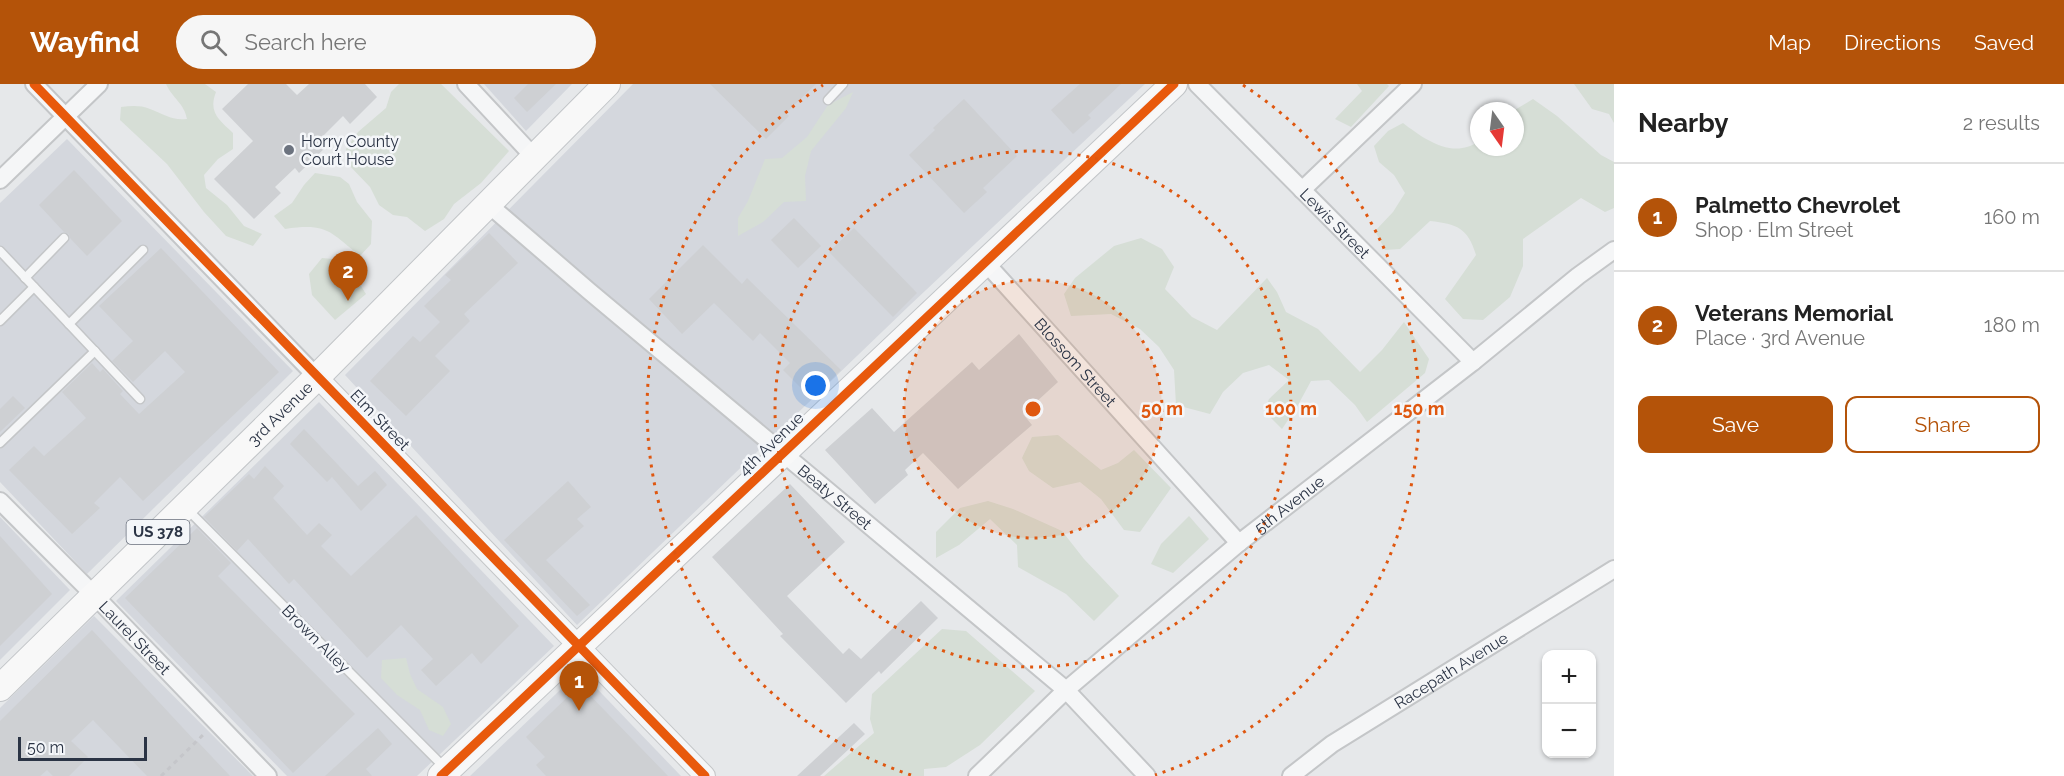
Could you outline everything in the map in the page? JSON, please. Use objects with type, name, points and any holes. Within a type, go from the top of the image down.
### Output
[{"type":"main road","name":"3rd Avenue","points":[[0,688],[317,377],[607,84]]},
{"type":"main road","name":"4th Avenue","points":[[444,773],[1174,84]]},
{"type":"street","name":"Elm Street","points":[[34,84],[705,776]]},
{"type":"street","points":[[0,180],[99,84]]},
{"type":"street","points":[[466,84],[534,157]]},
{"type":"street","name":"Lewis Street","points":[[1197,84],[1473,362]]},
{"type":"street","points":[[1302,190],[1413,84]]},
{"type":"street","name":"Beaty Street","points":[[488,204],[1066,690],[1147,776]]},
{"type":"street","name":"5th Avenue","points":[[977,776],[1066,690],[1239,543],[1614,250]]},
{"type":"street","name":"Blossom Street","points":[[985,262],[1239,543]]},
{"type":"street","name":"Laurel Street","points":[[0,501],[268,776]]},
{"type":"street","name":"Racepath Avenue","points":[[1291,776],[1332,744],[1614,569]]},
{"type":"lane","points":[[828,100],[843,84]]},
{"type":"lane","points":[[25,278],[64,238]]},
{"type":"lane","points":[[69,324],[143,250]]},
{"type":"lane","points":[[0,251],[140,399]]},
{"type":"lane","points":[[0,321],[34,287]]},
{"type":"lane","points":[[0,443],[95,351]]},
{"type":"lane","name":"Brown Alley","points":[[184,507],[444,773]]},
{"type":"path","points":[[161,776],[216,722]]},
{"type":"shaded area","points":[[166,84],[205,84],[216,92],[214,110],[219,120],[233,133],[233,149],[218,159],[204,175],[206,188],[227,205],[244,226],[262,234],[253,246],[226,236],[204,212],[167,164],[120,120],[121,107],[132,106],[146,108],[172,118],[187,119]]},
{"type":"shaded area","points":[[399,84],[441,84],[509,151],[481,183],[454,204],[444,219],[425,231],[407,217],[393,215],[379,205],[370,187],[348,164],[346,149],[358,132],[386,108],[391,92]]},
{"type":"shaded area","points":[[484,84],[572,84],[526,131]]},
{"type":"shaded area","points":[[633,84],[1145,84],[909,306],[577,625],[345,375]]},
{"type":"shaded area","points":[[1357,84],[1387,84],[1389,86],[1351,127],[1335,119],[1362,91]]},
{"type":"shaded area","points":[[1574,84],[1614,84],[1614,123],[1609,114],[1592,109]]},
{"type":"shaded area","points":[[853,92],[846,108],[811,151],[805,176],[806,201],[784,202],[763,222],[738,236],[738,218],[748,201],[765,159],[782,158],[807,137],[828,105]]},
{"type":"shaded area","points":[[1533,99],[1557,116],[1601,155],[1614,162],[1614,208],[1605,212],[1581,198],[1523,239],[1523,266],[1510,297],[1483,320],[1463,319],[1445,299],[1476,255],[1473,246],[1460,229],[1430,221],[1400,249],[1385,250],[1375,231],[1393,212],[1405,193],[1394,175],[1379,162],[1374,146],[1388,131],[1403,123],[1429,141],[1439,145],[1449,148],[1470,146],[1470,156],[1524,156],[1524,104]]},
{"type":"shaded area","points":[[67,139],[293,371],[87,574],[0,482],[0,203]]},
{"type":"shaded area","points":[[315,173],[340,177],[349,184],[357,202],[372,221],[371,244],[360,256],[327,231],[310,227],[285,229],[274,216],[292,203]]},
{"type":"shaded area","points":[[1141,238],[1162,249],[1174,267],[1165,289],[1192,317],[1217,330],[1267,278],[1277,292],[1286,312],[1318,329],[1360,372],[1382,350],[1404,322],[1429,359],[1425,373],[1367,422],[1355,405],[1329,380],[1311,381],[1282,429],[1264,411],[1269,399],[1289,380],[1269,365],[1243,373],[1223,392],[1210,414],[1176,405],[1174,370],[1159,347],[1140,329],[1111,314],[1071,316],[1064,294],[1075,278],[1114,246]]},
{"type":"shaded area","points":[[322,258],[344,260],[366,294],[335,320],[312,295],[309,274]]},
{"type":"shaded area","points":[[319,402],[554,646],[417,776],[287,776],[116,601]]},
{"type":"shaded area","points":[[1058,435],[1101,470],[1118,463],[1134,450],[1171,488],[1140,532],[1124,530],[1101,499],[1080,482],[1053,488],[1029,471],[1022,458],[1032,437]]},
{"type":"shaded area","points":[[988,501],[1013,509],[1062,531],[1084,559],[1119,596],[1094,621],[1066,594],[1018,567],[1017,545],[990,519],[959,545],[936,558],[936,532],[960,508]]},
{"type":"shaded area","points":[[1189,516],[1209,539],[1173,573],[1151,564],[1161,544]]},
{"type":"shaded area","points":[[0,517],[70,590],[0,660]]},
{"type":"shaded area","points":[[94,616],[253,776],[0,776],[0,708]]},
{"type":"shaded area","points":[[942,629],[966,631],[1035,691],[980,745],[946,767],[924,769],[924,776],[824,776],[874,733],[870,719],[872,694]]},
{"type":"shaded area","points":[[406,658],[417,689],[443,707],[451,724],[443,736],[429,730],[420,710],[397,695],[381,678],[382,660]]},
{"type":"shaded area","points":[[580,671],[681,776],[470,776]]},
{"type":"building","name":"Horry County Court House","points":[[248,84],[286,84],[297,95],[309,84],[365,84],[377,97],[350,124],[343,116],[321,138],[328,145],[299,173],[295,168],[275,187],[281,193],[254,219],[214,179],[253,141],[222,109]]},
{"type":"building","points":[[528,84],[556,84],[527,112],[514,98]]},
{"type":"building","points":[[710,84],[816,84],[786,113],[789,116],[766,139]]},
{"type":"building","points":[[1080,84],[1121,84],[1088,115],[1091,118],[1073,134],[1051,110]]},
{"type":"building","points":[[964,99],[1017,156],[983,188],[987,192],[964,213],[909,155]]},
{"type":"building","points":[[74,170],[122,221],[87,256],[69,234],[64,232],[39,205]]},
{"type":"building","points":[[794,218],[821,246],[798,268],[771,240]]},
{"type":"building","points":[[854,228],[917,293],[893,317],[829,252]]},
{"type":"building","points":[[489,233],[518,263],[464,314],[470,321],[435,356],[450,371],[406,416],[370,381],[413,336],[420,342],[440,322],[424,306],[451,280],[445,275]]},
{"type":"building","points":[[703,245],[742,284],[747,278],[841,370],[812,399],[783,370],[790,363],[760,333],[753,341],[714,303],[682,334],[649,299]]},
{"type":"building","points":[[161,248],[279,372],[143,501],[120,477],[94,503],[100,508],[72,534],[9,470],[34,446],[44,456],[86,418],[62,392],[92,363],[100,372],[103,369],[123,391],[120,394],[139,414],[185,372],[165,351],[133,382],[112,361],[133,341],[99,306]]},
{"type":"building","points":[[1019,334],[1058,382],[1023,414],[1032,425],[958,489],[923,453],[905,470],[908,475],[875,504],[825,450],[872,408],[894,432],[972,362],[979,370]]},
{"type":"building","points":[[13,396],[25,408],[0,432],[0,409]]},
{"type":"building","points":[[304,429],[358,486],[375,471],[387,485],[361,511],[332,477],[327,482],[290,444]]},
{"type":"building","points":[[265,466],[284,486],[273,498],[307,535],[319,523],[332,535],[321,546],[351,576],[416,515],[519,626],[481,664],[472,653],[436,686],[421,670],[433,659],[401,625],[367,658],[294,579],[289,584],[248,539],[237,551],[204,517],[249,474],[254,479]]},
{"type":"building","points":[[568,481],[591,507],[577,519],[584,526],[546,560],[590,605],[577,616],[504,540]]},
{"type":"building","points":[[790,484],[845,542],[787,596],[843,654],[849,648],[861,659],[921,601],[938,618],[881,674],[879,671],[846,703],[780,636],[783,634],[712,557]]},
{"type":"building","points":[[197,528],[231,563],[218,576],[355,714],[293,773],[125,598]]},
{"type":"building","points":[[0,536],[52,594],[0,646]]},
{"type":"building","points":[[92,630],[230,776],[147,776],[93,720],[71,741],[88,757],[69,776],[53,776],[47,770],[40,776],[0,776],[0,721]]},
{"type":"building","points":[[580,685],[668,776],[546,776],[536,765],[545,757],[526,737]]},
{"type":"building","points":[[854,723],[865,734],[820,776],[797,776]]},
{"type":"building","points":[[378,728],[392,744],[366,769],[372,776],[325,776]]},
{"type":"cycle path","points":[[34,84],[705,776]]},
{"type":"cycle path","points":[[441,776],[1174,84]]},
{"type":"place","name":"Horry County Court House","points":[[289,150]]},
{"type":"place","name":"Veterans Memorial","points":[[348,301]]},
{"type":"place","name":"Palmetto Chevrolet","points":[[579,711]]}]
